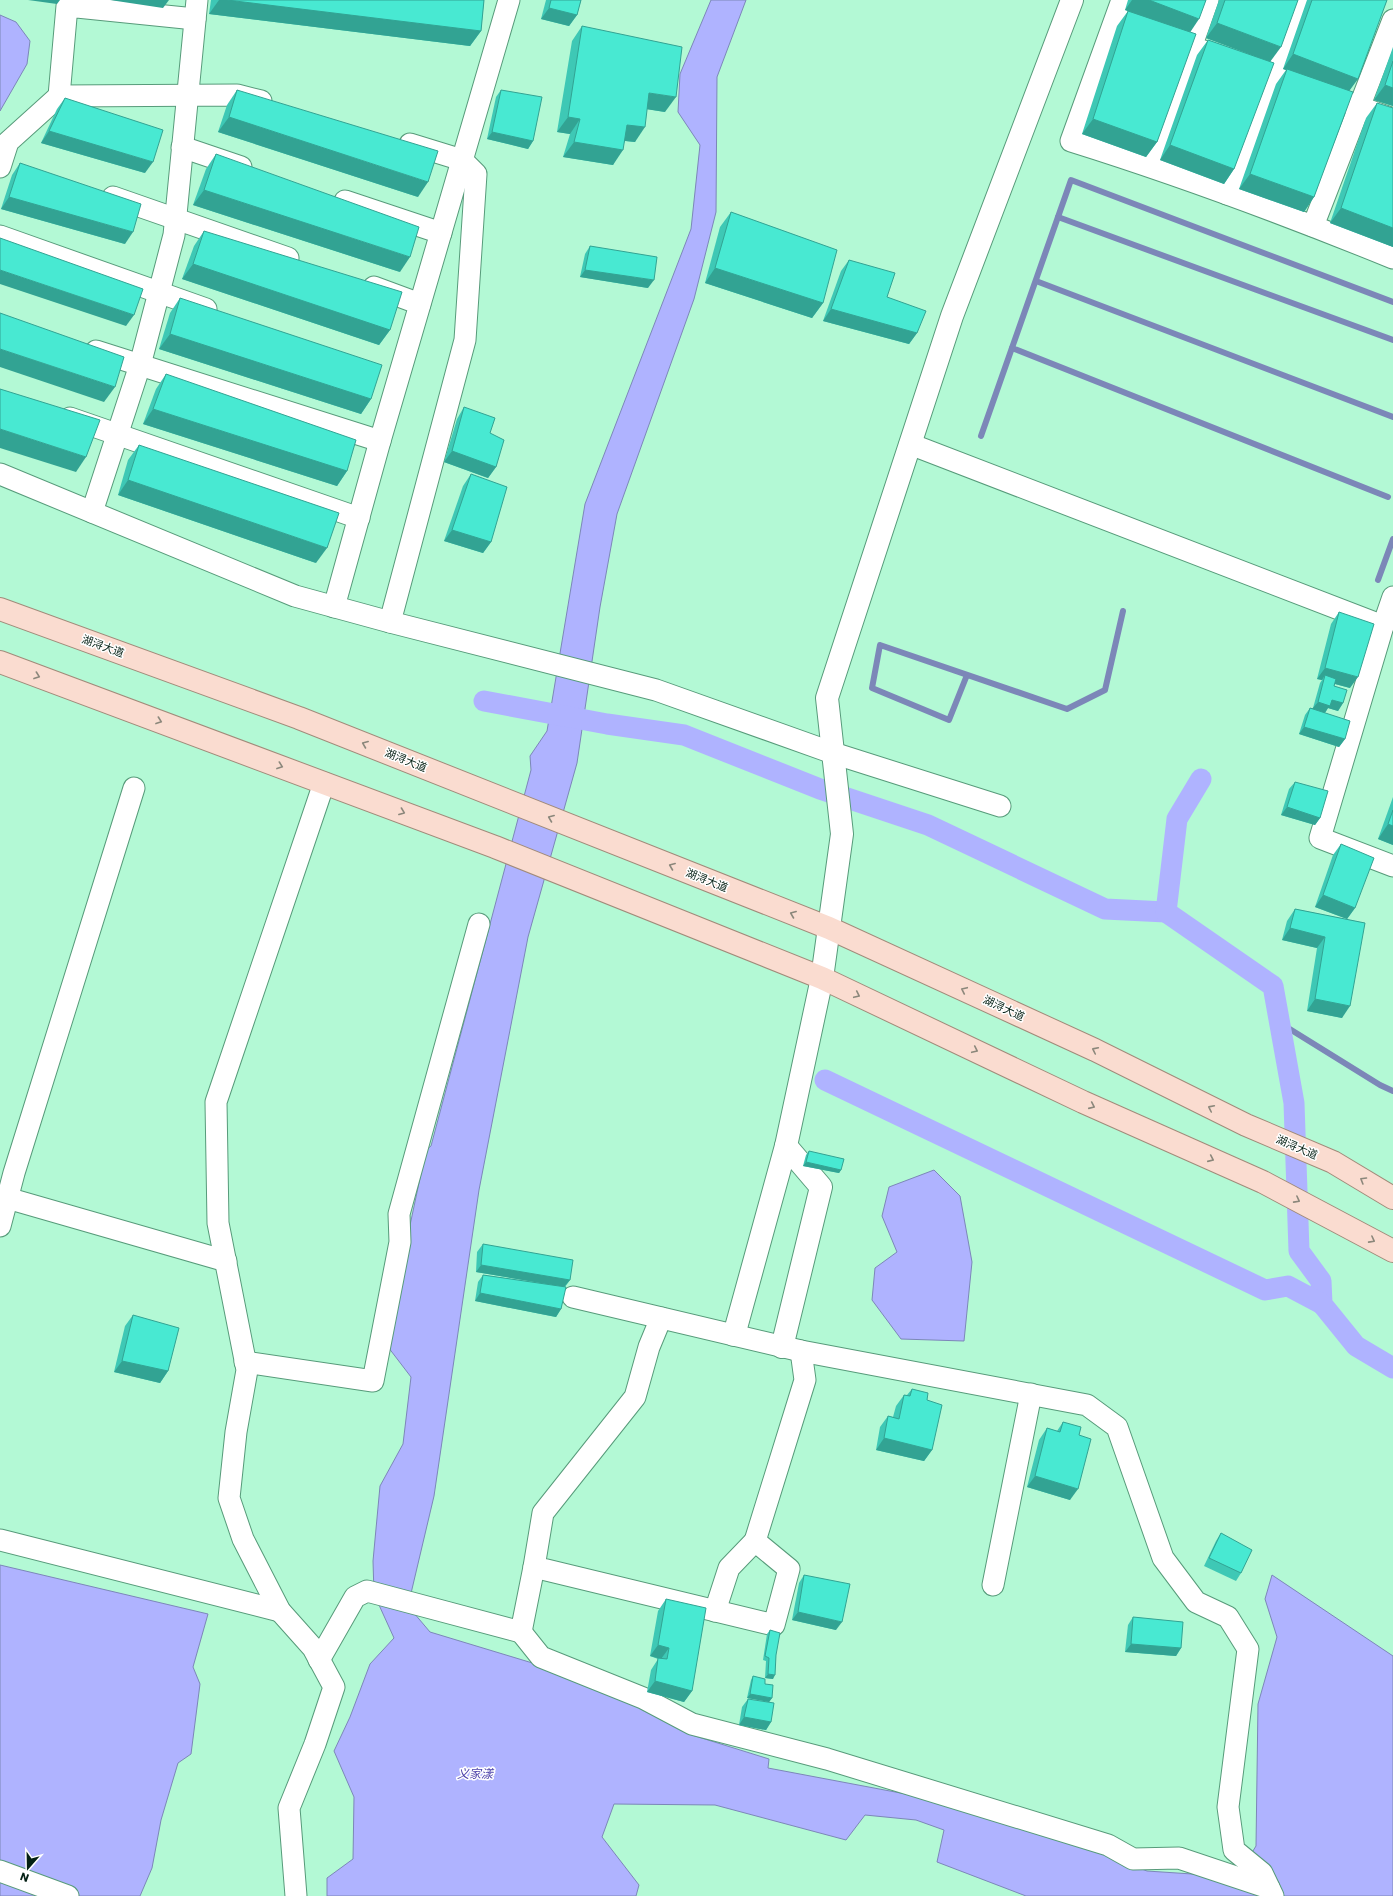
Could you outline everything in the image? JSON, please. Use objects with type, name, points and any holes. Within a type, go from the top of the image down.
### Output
[{"type":"main road","name":"湖浔大道","points":[[0,609],[299,718],[829,928],[1094,1050],[1246,1125],[1333,1162],[1393,1198]]},
{"type":"main road","points":[[0,662],[324,782],[580,880],[822,978],[1083,1102],[1263,1182],[1393,1251]]},
{"type":"street","points":[[334,607],[380,441],[392,374],[420,304],[509,0]]},
{"type":"street","points":[[734,1335],[786,1146],[822,978],[842,834],[827,698],[952,316],[1072,0]]},
{"type":"street","points":[[1122,0],[1071,141],[1149,165],[1313,226],[1393,258]]},
{"type":"street","points":[[1149,165],[1208,0]]},
{"type":"street","points":[[1227,194],[1300,0]]},
{"type":"street","points":[[59,96],[67,6],[196,10],[174,235],[140,365],[92,512]]},
{"type":"street","points":[[1114,19],[1393,119]]},
{"type":"street","points":[[1313,226],[1393,20]]},
{"type":"street","points":[[7,163],[8,142],[59,96],[237,95],[282,108]]},
{"type":"street","points":[[390,622],[466,340],[476,174],[462,160],[395,140]]},
{"type":"street","points":[[182,147],[256,172]]},
{"type":"street","points":[[93,190],[309,265]]},
{"type":"street","points":[[330,196],[441,233]]},
{"type":"street","points":[[0,236],[227,316]]},
{"type":"street","points":[[354,280],[420,304]]},
{"type":"street","points":[[81,346],[380,441]]},
{"type":"street","points":[[51,412],[359,518]]},
{"type":"street","points":[[910,444],[1383,626]]},
{"type":"street","points":[[0,474],[295,596],[390,622],[656,690],[833,753],[1000,806]]},
{"type":"street","points":[[1393,597],[1320,838],[1393,866]]},
{"type":"street","points":[[296,1896],[289,1808],[315,1744],[334,1687],[313,1648],[280,1611],[243,1539],[229,1498],[236,1432],[247,1370],[218,1223],[216,1102],[324,782]]},
{"type":"street","points":[[0,1226],[134,788]]},
{"type":"street","points":[[245,1362],[373,1380],[400,1242],[399,1214],[479,924]]},
{"type":"street","points":[[715,1611],[729,1568],[754,1541],[805,1380],[792,1349],[821,1187],[786,1146]]},
{"type":"street","points":[[8,1198],[226,1261]]},
{"type":"street","points":[[572,1297],[792,1349],[1087,1405],[1117,1427],[1163,1558],[1196,1602],[1228,1617],[1248,1649],[1228,1808],[1234,1850],[1262,1873],[1271,1892]]},
{"type":"street","points":[[521,1632],[543,1514],[635,1397],[648,1347],[661,1318]]},
{"type":"street","points":[[993,1585],[1031,1394]]},
{"type":"street","points":[[0,1540],[280,1611]]},
{"type":"street","points":[[534,1567],[774,1625],[789,1569],[754,1541]]},
{"type":"street","points":[[319,1660],[355,1597],[368,1591],[521,1632],[541,1657],[643,1698],[692,1724],[827,1759],[1070,1833],[1108,1845],[1133,1859],[1179,1858],[1271,1892]]},
{"type":"street","points":[[0,1871],[68,1896]]},
{"type":"water","name":"义家漾","points":[[711,0],[746,0],[717,77],[716,212],[694,299],[617,514],[600,607],[577,763],[528,937],[479,1190],[434,1496],[408,1606],[430,1632],[539,1665],[615,1694],[692,1735],[769,1759],[768,1768],[927,1798],[1068,1841],[1147,1871],[1237,1877],[1256,1846],[1258,1704],[1277,1637],[1265,1599],[1272,1575],[1393,1656],[1393,1896],[1026,1896],[937,1862],[944,1830],[916,1820],[865,1815],[846,1840],[715,1805],[614,1804],[602,1837],[639,1885],[636,1896],[327,1896],[327,1878],[353,1859],[354,1797],[334,1751],[350,1717],[370,1664],[394,1638],[374,1594],[373,1561],[380,1486],[403,1444],[411,1377],[385,1343],[426,1150],[431,1146],[531,770],[530,756],[547,731],[585,504],[691,229],[700,145],[678,112],[680,74]]},
{"type":"water","points":[[0,15],[16,22],[30,41],[27,64],[0,111]]},
{"type":"water","points":[[934,1170],[960,1196],[972,1262],[964,1341],[901,1339],[872,1300],[875,1268],[897,1252],[882,1216],[889,1187]]},
{"type":"water","points":[[0,1565],[208,1614],[193,1667],[200,1684],[191,1754],[178,1763],[161,1820],[152,1868],[140,1896],[0,1896]]},
{"type":"building","points":[[227,0],[484,0],[481,31]]},
{"type":"building","points":[[551,0],[581,0],[577,15],[549,8]]},
{"type":"building","points":[[1149,0],[1206,0],[1199,19]]},
{"type":"building","points":[[1225,0],[1298,0],[1281,47],[1217,23]]},
{"type":"building","points":[[1312,0],[1387,0],[1358,79],[1293,54]]},
{"type":"building","points":[[1128,11],[1196,34],[1157,142],[1093,119]]},
{"type":"building","points":[[582,26],[682,47],[676,97],[649,93],[645,127],[627,125],[623,150],[574,142],[580,119],[568,117]]},
{"type":"building","points":[[1208,40],[1274,63],[1234,169],[1170,145]]},
{"type":"building","points":[[1393,61],[1393,88],[1385,85]]},
{"type":"building","points":[[1287,69],[1353,92],[1314,197],[1250,174]]},
{"type":"building","points":[[237,90],[438,151],[428,182],[229,117]]},
{"type":"building","points":[[501,90],[542,97],[533,141],[492,132]]},
{"type":"building","points":[[65,98],[163,130],[153,162],[49,131]]},
{"type":"building","points":[[1377,103],[1393,108],[1393,228],[1341,208]]},
{"type":"building","points":[[216,154],[419,227],[410,257],[204,190]]},
{"type":"building","points":[[20,163],[141,204],[133,232],[9,197]]},
{"type":"building","points":[[731,212],[837,250],[823,303],[715,268]]},
{"type":"building","points":[[204,231],[402,292],[390,330],[193,264]]},
{"type":"building","points":[[0,238],[143,289],[134,315],[0,270]]},
{"type":"building","points":[[590,246],[657,257],[654,280],[585,270]]},
{"type":"building","points":[[849,260],[895,273],[887,297],[926,311],[917,333],[831,309]]},
{"type":"building","points":[[180,298],[382,365],[371,399],[170,334]]},
{"type":"building","points":[[0,313],[124,357],[115,387],[0,349]]},
{"type":"building","points":[[166,374],[356,440],[347,471],[153,409]]},
{"type":"building","points":[[0,389],[100,420],[86,457],[0,429]]},
{"type":"building","points":[[464,407],[495,418],[490,433],[504,440],[496,467],[452,451]]},
{"type":"building","points":[[139,445],[339,513],[327,548],[128,480]]},
{"type":"building","points":[[471,474],[507,487],[491,542],[452,530]]},
{"type":"building","points":[[1339,612],[1374,624],[1358,677],[1325,668]]},
{"type":"building","points":[[1325,675],[1336,679],[1334,686],[1347,690],[1343,703],[1332,700],[1330,706],[1318,702]]},
{"type":"building","points":[[1310,708],[1350,721],[1345,739],[1304,727]]},
{"type":"building","points":[[1295,782],[1328,791],[1320,818],[1287,807]]},
{"type":"building","points":[[1393,810],[1393,826],[1388,824]]},
{"type":"building","points":[[1341,844],[1374,858],[1355,908],[1323,895]]},
{"type":"building","points":[[1295,909],[1365,923],[1350,1006],[1315,999],[1325,937],[1290,928]]},
{"type":"building","points":[[809,1151],[844,1159],[841,1170],[806,1162]]},
{"type":"building","points":[[483,1244],[573,1260],[570,1280],[481,1265]]},
{"type":"building","points":[[483,1275],[566,1287],[561,1309],[480,1293]]},
{"type":"building","points":[[133,1315],[179,1328],[168,1371],[122,1361]]},
{"type":"building","points":[[912,1389],[928,1393],[927,1400],[942,1405],[932,1450],[884,1438],[888,1416],[899,1419],[904,1395],[910,1396]]},
{"type":"building","points":[[1063,1422],[1081,1427],[1079,1435],[1091,1439],[1078,1489],[1035,1476],[1047,1428],[1060,1432]]},
{"type":"building","points":[[1221,1533],[1252,1550],[1241,1573],[1209,1558]]},
{"type":"building","points":[[804,1575],[850,1584],[842,1622],[798,1612]]},
{"type":"building","points":[[666,1599],[706,1608],[692,1691],[655,1681],[658,1658],[667,1659],[669,1648],[658,1645]]},
{"type":"building","points":[[1133,1617],[1183,1622],[1181,1648],[1131,1644]]},
{"type":"building","points":[[770,1630],[780,1633],[776,1655],[775,1675],[768,1674],[769,1658],[765,1656]]},
{"type":"building","points":[[753,1676],[765,1679],[765,1684],[773,1685],[772,1698],[750,1694]]},
{"type":"building","points":[[748,1699],[774,1703],[771,1722],[744,1717]]},
{"type":"waterway","points":[[981,436],[1071,180],[1393,302]]},
{"type":"waterway","points":[[1058,217],[1393,340]]},
{"type":"waterway","points":[[1036,281],[1393,417]]},
{"type":"waterway","points":[[1012,348],[1388,497]]},
{"type":"waterway","points":[[1378,580],[1393,539]]},
{"type":"waterway","points":[[967,675],[949,720],[872,688],[880,645],[1067,709],[1105,690],[1123,611]]},
{"type":"waterway","points":[[484,701],[607,724],[684,735],[820,789],[928,825],[1105,909],[1166,912]]},
{"type":"waterway","points":[[1201,779],[1177,819],[1166,912],[1273,986],[1294,1103],[1299,1251],[1321,1281],[1322,1304],[1356,1346],[1393,1368]]},
{"type":"waterway","points":[[1280,1023],[1380,1085],[1393,1091]]},
{"type":"waterway","points":[[825,1080],[1265,1290],[1288,1286],[1322,1304]]}]
